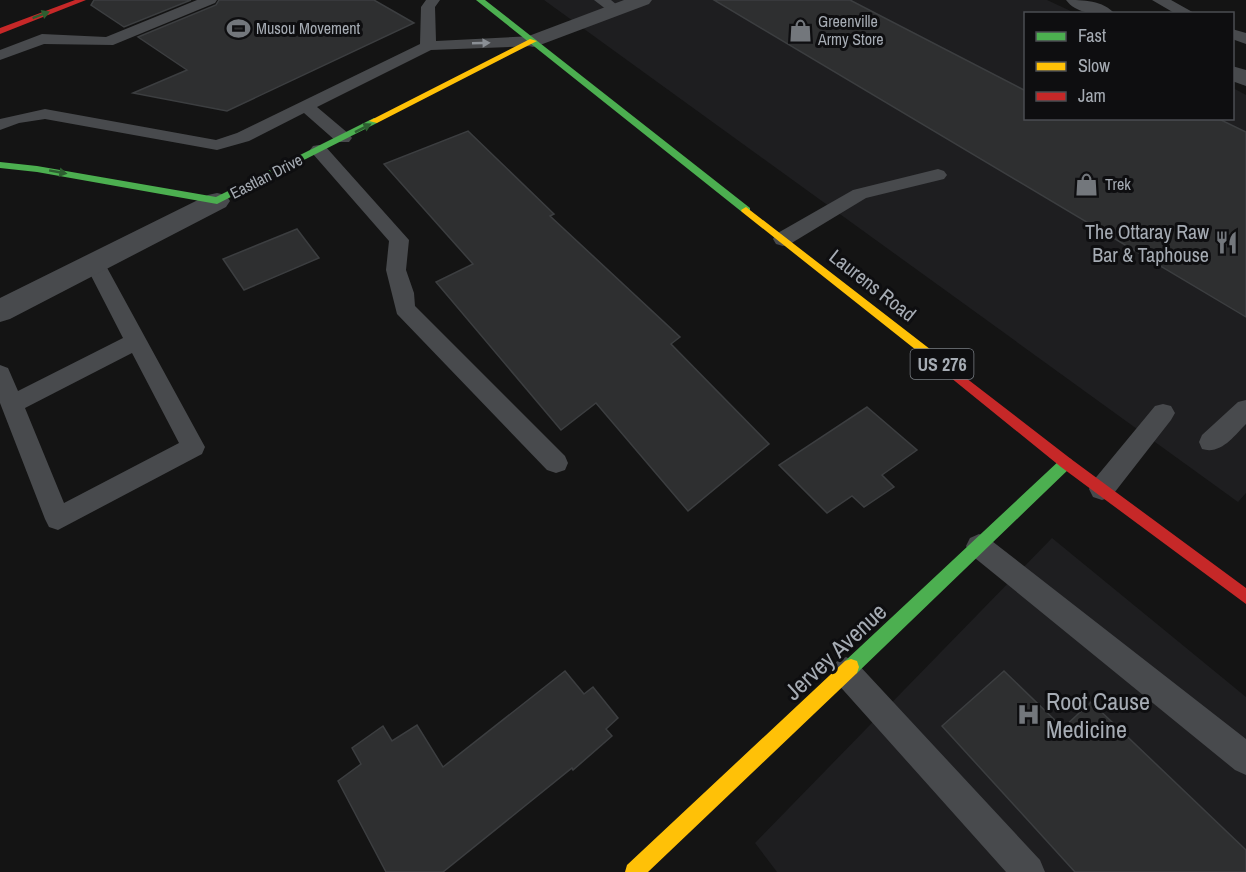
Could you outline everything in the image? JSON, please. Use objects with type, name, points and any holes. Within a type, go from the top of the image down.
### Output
[{"type":"main road","points":[[0,31],[82,0]]},
{"type":"main road","name":"Laurens Road","points":[[480,0],[1066,463],[1246,597]]},
{"type":"main road","name":"Eastlan Drive","points":[[217,201],[533,41]]},
{"type":"main road","points":[[0,165],[48,171],[217,201]]},
{"type":"main road","name":"Jervey Avenue","points":[[634,872],[1066,463]]},
{"type":"street","points":[[533,41],[609,5],[642,0]]},
{"type":"street","points":[[1076,0],[1101,12]]},
{"type":"street","name":"Eastlan Drive","points":[[0,311],[217,201]]},
{"type":"lane","points":[[0,55],[42,39],[108,42],[210,0]]},
{"type":"lane","points":[[428,45],[428,7],[433,0]]},
{"type":"lane","points":[[1159,0],[1185,12]]},
{"type":"lane","points":[[0,125],[45,114],[217,145],[243,137],[428,45],[533,41]]},
{"type":"lane","points":[[306,106],[343,138]]},
{"type":"lane","points":[[319,150],[399,240],[396,270],[404,293],[405,309],[556,464]]},
{"type":"lane","points":[[783,239],[860,194],[938,175]]},
{"type":"lane","points":[[0,374],[58,519],[193,447],[94,264]]},
{"type":"lane","points":[[13,404],[136,341]]},
{"type":"lane","points":[[1211,442],[1246,409]]},
{"type":"lane","points":[[1101,489],[1163,413]]},
{"type":"lane","points":[[979,546],[1246,759]]},
{"type":"lane","points":[[846,672],[1028,872]]},
{"type":"shaded area","points":[[544,0],[1047,0],[1073,12],[1024,12],[1024,120],[1234,120],[1234,89],[1246,95],[1246,493],[1238,502]]},
{"type":"shaded area","points":[[1052,538],[1246,697],[1246,872],[777,872],[755,843]]},
{"type":"building","points":[[94,0],[191,0],[124,27],[91,5]]},
{"type":"building","points":[[219,0],[374,0],[414,23],[227,111],[133,93],[187,70],[138,37],[216,5]]},
{"type":"building","points":[[714,0],[850,0],[1024,90],[1024,120],[1221,120],[1246,132],[1246,317]]},
{"type":"building","points":[[468,131],[554,214],[550,216],[680,337],[671,344],[769,444],[688,511],[596,403],[561,430],[436,282],[473,264],[384,164]]},
{"type":"building","points":[[297,229],[319,258],[244,290],[223,259]]},
{"type":"building","points":[[867,407],[917,450],[882,475],[894,487],[864,507],[852,496],[827,513],[779,465]]},
{"type":"building","points":[[565,671],[584,694],[593,687],[618,718],[606,729],[612,736],[573,770],[572,768],[443,872],[386,872],[338,781],[361,764],[352,748],[383,726],[392,741],[417,725],[443,767]]},
{"type":"building","points":[[1004,671],[1063,728],[1091,702],[1246,850],[1246,872],[1075,872],[942,726]]},
{"type":"traffic: fast","points":[[480,0],[746,210]]},
{"type":"traffic: fast","points":[[0,165],[37,169],[217,201],[374,121]]},
{"type":"traffic: fast","points":[[851,667],[1066,463]]},
{"type":"traffic: slow","points":[[374,121],[533,41]]},
{"type":"traffic: slow","points":[[746,210],[944,366]]},
{"type":"traffic: slow","points":[[634,872],[851,667]]},
{"type":"traffic: jam","points":[[0,31],[82,0]]},
{"type":"traffic: jam","points":[[944,366],[1066,463],[1246,597]]},
{"type":"place","name":"Musou Movement","points":[[238,28]]},
{"type":"place","name":"Greenville Army Store","points":[[800,30]]},
{"type":"place","name":"Trek","points":[[1087,184]]},
{"type":"place","name":"The Ottaray Raw Bar & Taphouse","points":[[1227,242]]},
{"type":"place","name":"Root Cause Medicine","points":[[1028,715]]}]
